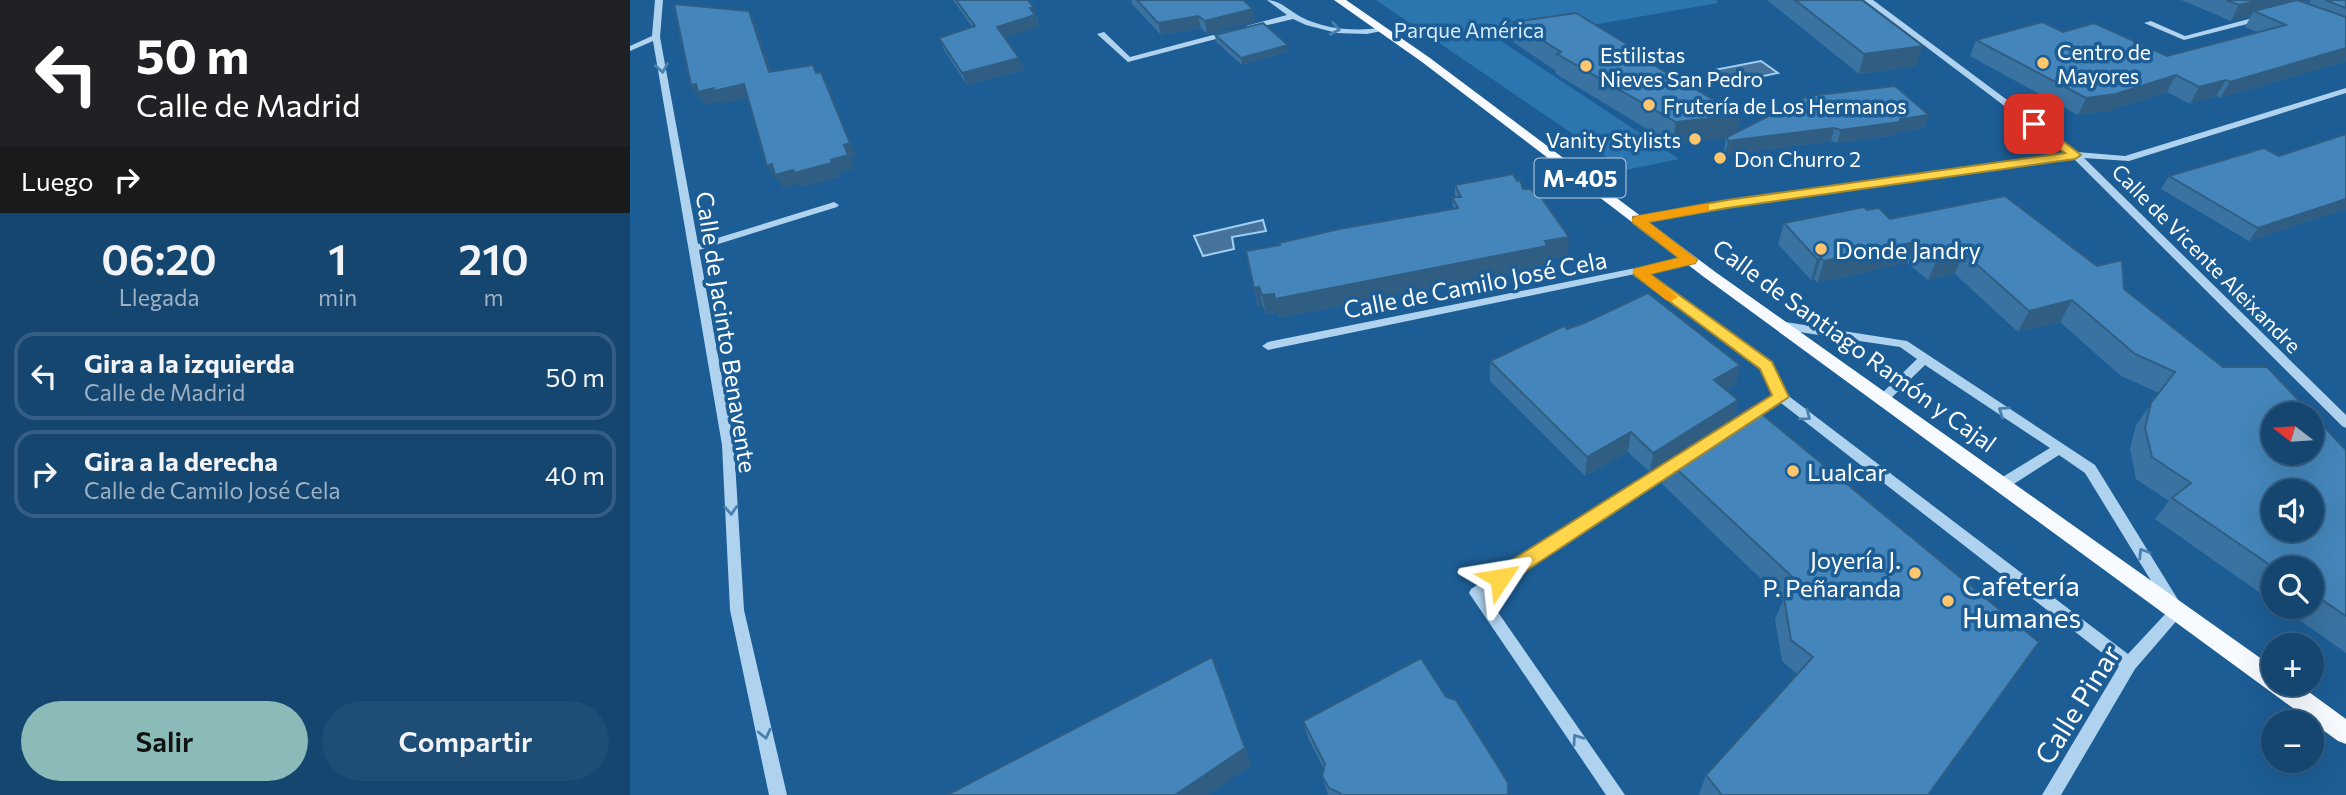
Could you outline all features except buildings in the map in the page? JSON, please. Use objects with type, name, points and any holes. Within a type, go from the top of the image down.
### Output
[{"type":"main road","name":"Calle de Santiago Ramón y Cajal","points":[[1339,0],[1779,325],[2261,671]]},
{"type":"main road","points":[[2295,696],[2346,733]]},
{"type":"street","name":"Calle de Jacinto Benavente","points":[[659,0],[656,37],[728,444],[737,610],[778,795]]},
{"type":"street","points":[[1271,0],[1290,17],[1339,31],[1360,33],[1382,30]]},
{"type":"street","name":"Calle de Vicente Aleixandre","points":[[1868,0],[2075,155],[2346,424]]},
{"type":"street","points":[[2148,23],[2184,38],[2275,14]]},
{"type":"street","points":[[1101,34],[1128,60],[1290,17]]},
{"type":"street","points":[[630,49],[656,37]]},
{"type":"street","points":[[1637,220],[1727,204],[2075,155],[2126,159],[2346,90]]},
{"type":"street","points":[[694,248],[834,205]]},
{"type":"street","name":"Calle de Camilo José Cela","points":[[1268,346],[1690,260]]},
{"type":"street","points":[[1639,272],[1766,366],[1781,397],[2129,664]]},
{"type":"street","points":[[1779,325],[1903,344],[2091,469],[2178,611]]},
{"type":"street","points":[[1883,399],[1924,358]]},
{"type":"street","points":[[1734,428],[1781,397]]},
{"type":"street","points":[[2001,485],[2059,449]]},
{"type":"street","points":[[1616,795],[1476,593],[1687,458]]},
{"type":"street","name":"Calle Pinar","points":[[2051,795],[2129,664],[2178,611]]},
{"type":"green space","name":"Parque América","points":[[1376,0],[1716,0],[1718,3],[1501,41],[1679,159],[1626,170]]},
{"type":"shaded area","points":[[1761,61],[1778,73],[1730,83],[1714,70]]},
{"type":"shaded area","points":[[1263,220],[1266,231],[1232,237],[1234,249],[1203,256],[1194,236]]},
{"type":"slow traffic","points":[[1671,297],[1639,272],[1690,260],[1637,220],[1705,208]]},
{"type":"place","name":"Centro de Mayores","points":[[2043,63]]},
{"type":"place","name":"Estilistas Nieves San Pedro","points":[[1586,66]]},
{"type":"place","name":"Frutería de Los Hermanos","points":[[1649,105]]},
{"type":"place","name":"Vanity Stylists","points":[[1695,139]]},
{"type":"place","name":"Don Churro 2","points":[[1720,158]]},
{"type":"place","name":"Donde Jandry","points":[[1821,249]]},
{"type":"place","name":"Lualcar","points":[[1793,471]]},
{"type":"place","name":"Joyería J. P. Peñaranda","points":[[1915,573]]},
{"type":"place","name":"Cafetería Humanes","points":[[1948,601]]},
{"type":"route","points":[[1500,578],[1781,397],[1766,366],[1639,272],[1690,260],[1637,220],[1727,204],[2075,155],[2034,124]]}]
